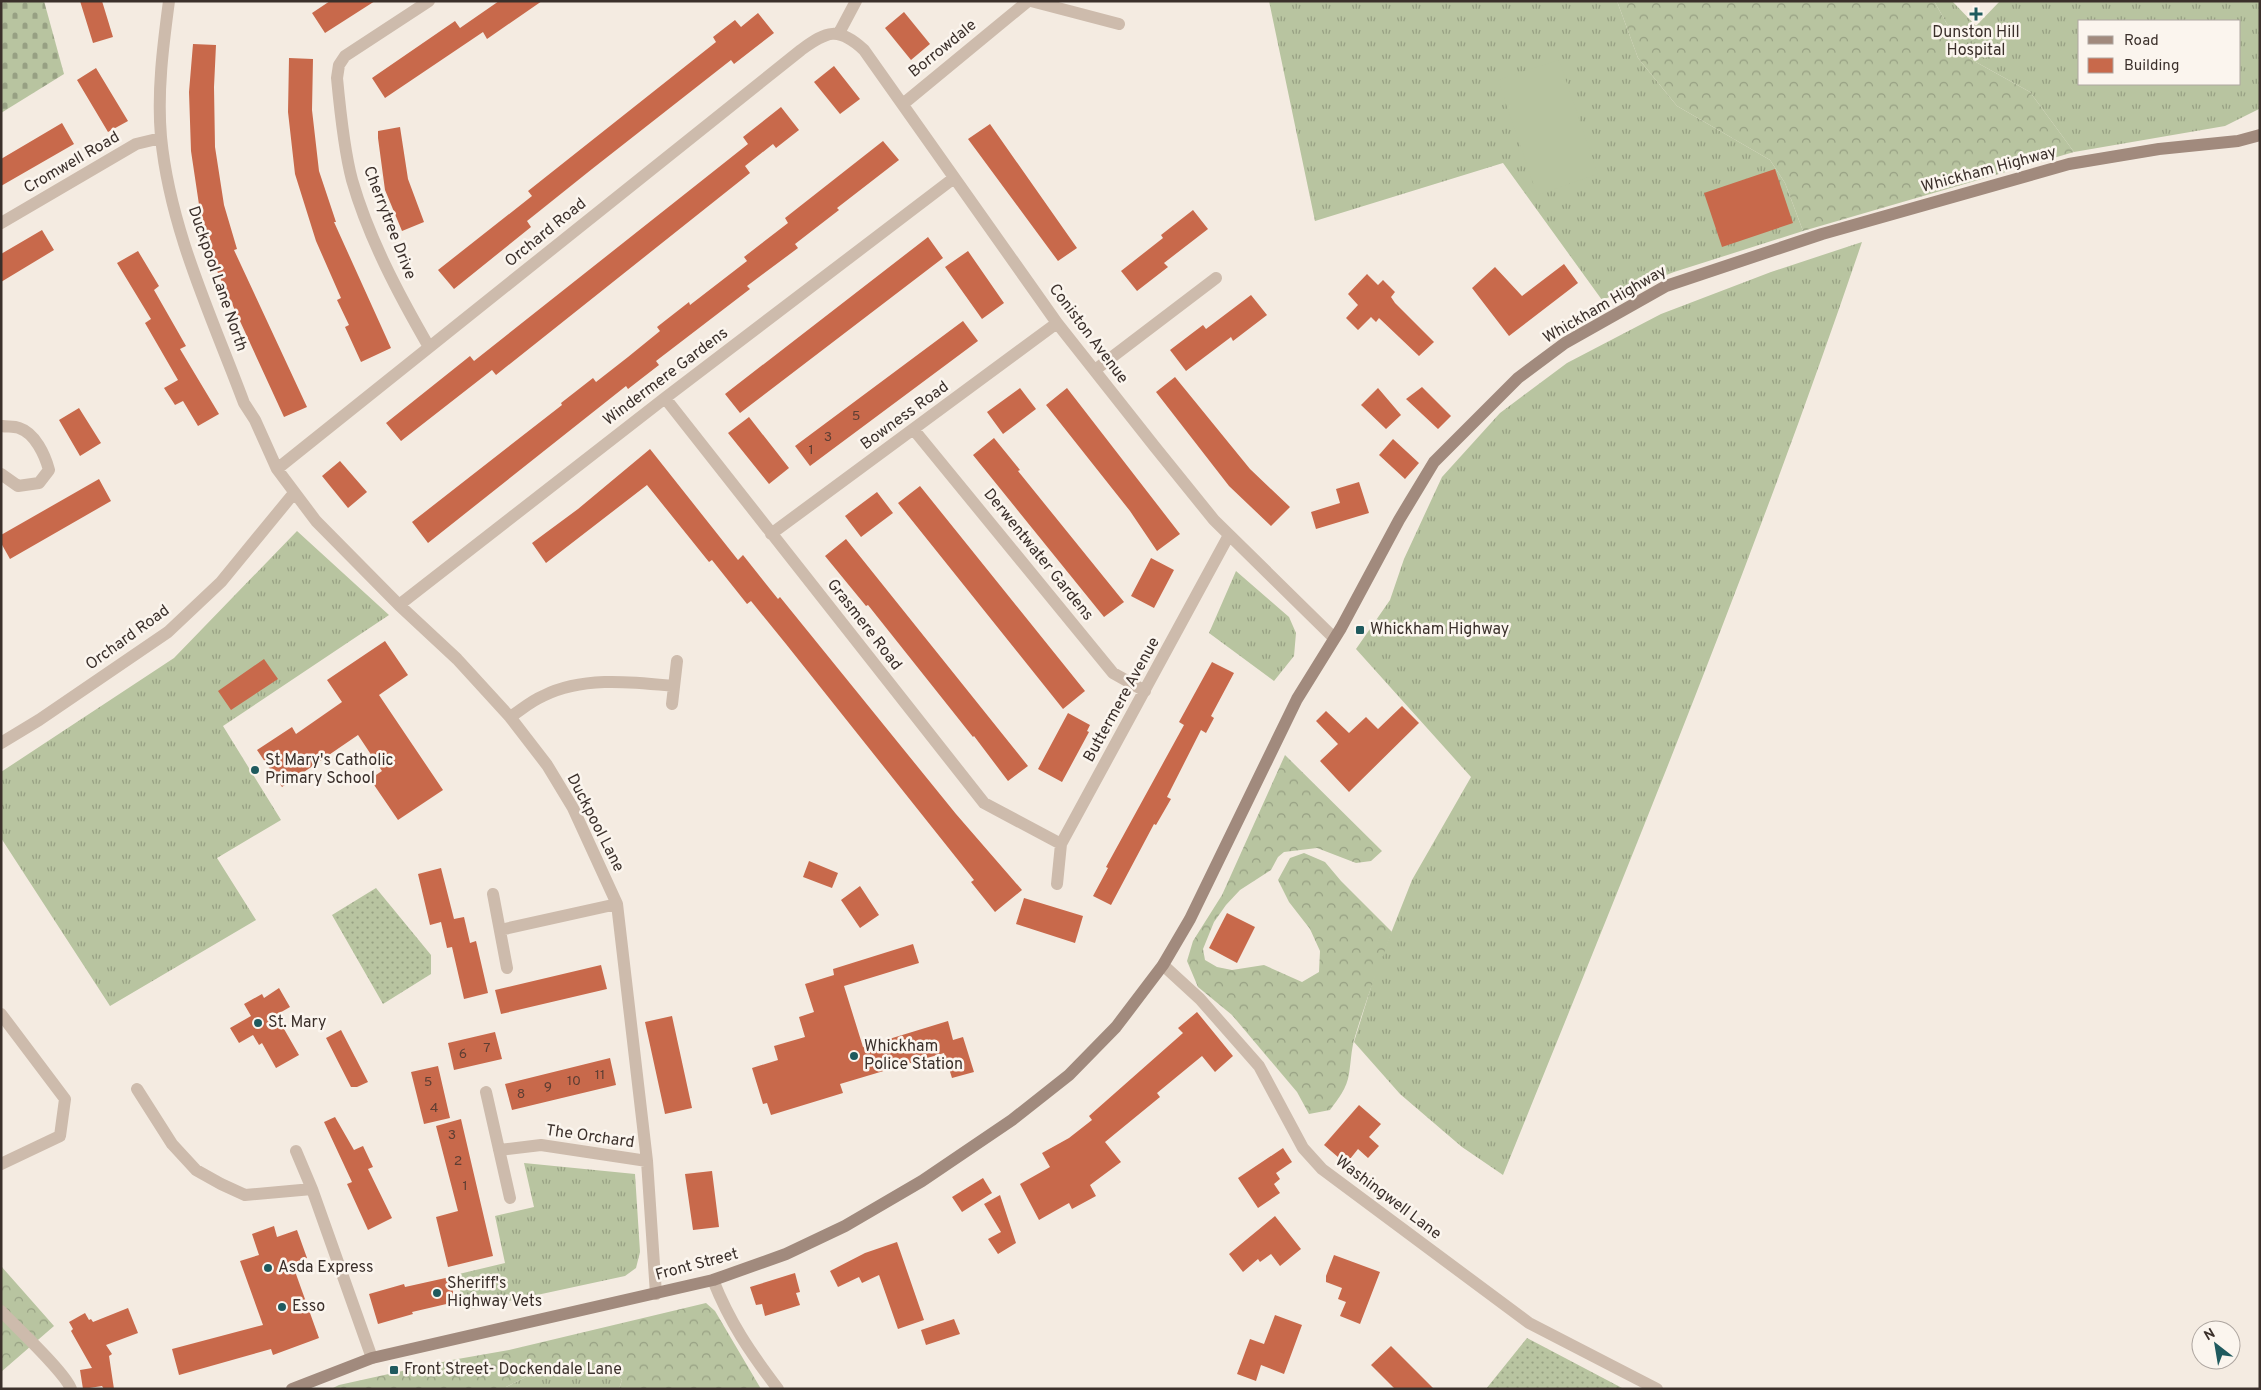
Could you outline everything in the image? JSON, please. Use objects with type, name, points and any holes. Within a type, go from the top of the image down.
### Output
[{"type":"main road","name":"Whickham Highway","points":[[1069,1075],[1116,1027],[1162,965],[1190,919],[1297,699],[1334,638],[1399,520],[1434,462],[1518,378],[1565,343],[1666,286],[1822,234],[2069,164],[2159,149],[2238,141],[2260,135]]},
{"type":"main road","name":"Front Street","points":[[292,1389],[372,1358],[713,1280],[786,1254],[821,1239],[922,1181],[1012,1120],[1069,1075]]},
{"type":"street","name":"Duckpool Lane North","points":[[169,1],[162,54],[161,138],[177,226],[244,403],[255,420],[277,469]]},
{"type":"street","name":"Cherrytree Drive","points":[[429,1],[345,56],[340,65],[337,78],[352,180],[380,253],[404,303],[429,347]]},
{"type":"street","points":[[839,33],[856,1]]},
{"type":"street","name":"Borrowdale","points":[[903,104],[1029,1],[1119,24]]},
{"type":"street","name":"Orchard Road","points":[[277,469],[801,50],[830,32],[839,33]]},
{"type":"street","name":"Coniston Avenue","points":[[839,33],[852,39],[864,50],[1057,322],[1155,447],[1229,535],[1334,638]]},
{"type":"street","name":"Cromwell Road","points":[[1,223],[136,144],[161,138]]},
{"type":"street","name":"Windermere Gardens","points":[[399,605],[664,398],[954,178]]},
{"type":"street","points":[[1095,370],[1216,278]]},
{"type":"street","name":"Bowness Road","points":[[771,534],[914,430],[1057,322]]},
{"type":"street","name":"Grasmere Road","points":[[664,398],[984,803],[1061,844]]},
{"type":"street","points":[[1,474],[18,486],[39,483],[49,470],[46,458],[30,434],[19,428],[2,427]]},
{"type":"street","name":"Derwentwater Gardens","points":[[914,430],[1113,673],[1145,691]]},
{"type":"street","name":"Duckpool Lane","points":[[277,469],[316,521],[399,605],[457,659],[510,717],[547,765],[573,808],[617,904],[646,1161],[656,1294]]},
{"type":"street","name":"Orchard Road","points":[[1,743],[39,720],[168,632],[221,582],[294,493]]},
{"type":"street","name":"Buttermere Avenue","points":[[1057,884],[1061,844],[1229,535]]},
{"type":"street","points":[[672,704],[676,661]]},
{"type":"street","points":[[510,717],[544,695],[582,684],[631,682],[674,686]]},
{"type":"street","points":[[493,894],[508,968]]},
{"type":"street","points":[[500,930],[617,904]]},
{"type":"street","name":"Washingwell Lane","points":[[1162,965],[1200,998],[1259,1066],[1303,1148],[1322,1170],[1528,1323],[1657,1389]]},
{"type":"street","points":[[1,1014],[65,1099],[60,1136],[1,1164]]},
{"type":"street","points":[[137,1089],[172,1144],[196,1170],[245,1195],[312,1189]]},
{"type":"street","points":[[486,1092],[510,1198]]},
{"type":"street","name":"The Orchard","points":[[499,1150],[541,1145],[646,1161]]},
{"type":"street","points":[[296,1151],[312,1189],[372,1358]]},
{"type":"street","points":[[713,1280],[724,1307],[744,1344],[778,1389]]},
{"type":"street","points":[[1,1311],[51,1363],[69,1384],[70,1389]]},
{"type":"green space","points":[[1,1],[44,1],[64,74],[1,113]]},
{"type":"green space","points":[[1269,1],[1617,1],[1638,58],[1677,106],[1770,160],[1785,183],[1803,231],[1674,272],[1602,300],[1503,163],[1315,221]]},
{"type":"green space","points":[[1617,1],[1934,1],[1965,56],[2030,92],[2074,152],[1803,231],[1785,183],[1770,160],[1677,106],[1638,58]]},
{"type":"green space","points":[[1934,1],[1952,1],[1976,26],[2000,1],[2260,1],[2260,106],[2259,109],[2225,126],[2074,152],[2030,92],[1965,56]]},
{"type":"green space","points":[[1559,60],[1598,174],[1537,195],[1498,80]]},
{"type":"green space","points":[[1862,242],[1821,360],[1734,595],[1503,1175],[1462,1147],[1400,1094],[1354,1042],[1376,971],[1412,880],[1471,777],[1356,649],[1390,600],[1404,559],[1442,477],[1500,413],[1567,363],[1661,314],[1771,272]]},
{"type":"green space","name":"St Mary's Catholic Primary School","points":[[297,531],[389,615],[223,726],[281,820],[217,858],[256,920],[110,1006],[1,838],[1,772],[174,658]]},
{"type":"green space","points":[[1236,571],[1289,617],[1296,633],[1294,656],[1274,681],[1209,633]]},
{"type":"green space","points":[[1285,755],[1382,851],[1371,861],[1356,863],[1317,848],[1284,852],[1278,857],[1271,870],[1240,890],[1226,905],[1214,922],[1203,949],[1205,960],[1217,967],[1232,970],[1264,965],[1302,982],[1319,972],[1320,951],[1310,929],[1289,902],[1278,880],[1290,858],[1304,853],[1325,862],[1341,881],[1392,932],[1358,1026],[1353,1044],[1348,1079],[1344,1089],[1330,1110],[1309,1114],[1297,1092],[1232,1015],[1198,987],[1187,961],[1193,941],[1222,895]]},
{"type":"green space","points":[[376,888],[431,955],[431,974],[383,1004],[332,915]]},
{"type":"green space","points":[[524,1163],[635,1174],[640,1252],[636,1268],[625,1276],[467,1310],[461,1303],[459,1274],[505,1263],[495,1216],[534,1207]]},
{"type":"green space","points":[[1,1266],[54,1326],[1,1372]]},
{"type":"green space","points":[[706,1303],[715,1311],[761,1389],[619,1389],[622,1380],[605,1363],[582,1362],[548,1366],[506,1387],[506,1389],[331,1389],[339,1385],[452,1360],[509,1350]]},
{"type":"green space","points":[[1527,1338],[1624,1389],[1486,1389]]},
{"type":"green space","points":[[582,1362],[605,1363],[622,1380],[619,1389],[506,1389],[506,1387],[548,1366]]},
{"type":"building","points":[[80,1],[102,1],[113,37],[93,43]]},
{"type":"building","points":[[330,1],[375,1],[325,33],[312,13]]},
{"type":"building","points":[[499,1],[542,1],[487,39],[483,32],[385,98],[372,78],[455,21],[460,28]]},
{"type":"building","points":[[904,12],[930,44],[911,60],[885,28]]},
{"type":"building","points":[[758,13],[774,33],[734,64],[731,60],[527,221],[531,227],[454,289],[438,270],[532,196],[528,191],[716,42],[713,37],[735,20],[741,27]]},
{"type":"building","points":[[193,44],[216,45],[214,87],[215,147],[224,205],[237,249],[234,250],[307,407],[284,417],[217,271],[201,218],[191,151],[189,92]]},
{"type":"building","points":[[289,58],[313,59],[312,110],[319,171],[336,222],[334,222],[391,348],[361,362],[345,327],[349,325],[337,300],[341,298],[316,241],[295,174],[288,112]]},
{"type":"building","points":[[834,66],[860,99],[840,114],[814,82]]},
{"type":"building","points":[[96,68],[128,121],[108,132],[77,80]]},
{"type":"building","points":[[781,107],[799,130],[776,148],[773,144],[745,166],[750,173],[496,375],[492,370],[401,441],[386,423],[470,356],[474,361],[748,144],[743,137]]},
{"type":"building","points":[[62,123],[74,144],[1,186],[1,159]]},
{"type":"building","points":[[990,124],[1077,248],[1058,261],[968,139]]},
{"type":"building","points":[[400,127],[408,179],[424,222],[402,231],[385,190],[378,138],[378,131]]},
{"type":"building","points":[[883,141],[899,160],[837,208],[839,210],[795,244],[798,248],[747,286],[750,289],[656,361],[659,365],[628,389],[626,386],[428,543],[412,522],[562,405],[561,403],[593,378],[596,382],[628,357],[660,331],[657,327],[689,302],[690,305],[747,261],[744,257],[788,223],[785,218]]},
{"type":"building","points":[[1775,169],[1793,223],[1722,247],[1704,193]]},
{"type":"building","points":[[1193,210],[1208,229],[1164,263],[1168,267],[1137,291],[1121,271],[1163,238],[1161,235]]},
{"type":"building","points":[[42,230],[54,250],[1,282],[1,254]]},
{"type":"building","points":[[928,237],[943,258],[740,413],[725,394]]},
{"type":"building","points":[[138,251],[159,286],[154,290],[186,346],[180,349],[219,414],[198,426],[183,401],[175,405],[164,388],[178,380],[145,323],[151,319],[117,263]]},
{"type":"building","points":[[968,251],[1004,303],[982,319],[945,267]]},
{"type":"building","points":[[1564,264],[1578,283],[1509,336],[1472,288],[1495,267],[1522,296]]},
{"type":"building","points":[[1367,274],[1378,285],[1383,280],[1395,292],[1391,297],[1395,303],[1434,342],[1419,356],[1379,318],[1376,322],[1371,317],[1358,330],[1346,318],[1358,305],[1348,294]]},
{"type":"building","points":[[1251,295],[1267,315],[1233,341],[1231,337],[1186,371],[1170,350],[1203,325],[1206,329]]},
{"type":"building","points":[[963,321],[978,341],[810,466],[795,446]]},
{"type":"building","points":[[1175,377],[1250,469],[1290,507],[1271,526],[1229,486],[1156,392]]},
{"type":"building","points":[[1422,387],[1451,416],[1438,429],[1406,399]]},
{"type":"building","points":[[1020,388],[1036,409],[1003,434],[987,412]]},
{"type":"building","points":[[1067,388],[1180,534],[1157,551],[1130,511],[1046,405]]},
{"type":"building","points":[[1378,388],[1401,415],[1386,429],[1361,405]]},
{"type":"building","points":[[79,408],[101,443],[80,456],[59,420]]},
{"type":"building","points":[[749,417],[789,468],[769,484],[728,433]]},
{"type":"building","points":[[994,438],[1020,470],[1018,471],[1124,602],[1104,617],[973,455]]},
{"type":"building","points":[[1393,439],[1419,463],[1405,479],[1379,455]]},
{"type":"building","points":[[650,449],[738,560],[743,555],[778,599],[780,597],[956,814],[1022,890],[995,912],[971,882],[974,880],[751,601],[747,604],[712,560],[709,562],[647,485],[546,563],[532,543],[578,509]]},
{"type":"building","points":[[340,461],[367,492],[348,508],[322,476]]},
{"type":"building","points":[[99,479],[111,501],[10,559],[1,543],[1,535]]},
{"type":"building","points":[[1359,482],[1369,513],[1316,529],[1311,512],[1340,503],[1336,489]]},
{"type":"building","points":[[920,486],[1085,691],[1063,709],[898,503]]},
{"type":"building","points":[[877,492],[893,513],[861,537],[845,516]]},
{"type":"building","points":[[846,539],[1028,766],[1008,781],[868,605],[866,606],[825,556]]},
{"type":"building","points":[[1151,558],[1174,570],[1154,608],[1131,596]]},
{"type":"building","points":[[385,641],[408,675],[379,695],[443,790],[398,820],[370,779],[382,771],[358,735],[282,787],[257,750],[292,727],[296,734],[342,702],[327,680]]},
{"type":"building","points":[[264,659],[278,679],[231,710],[218,691]]},
{"type":"building","points":[[1212,662],[1234,673],[1211,716],[1214,718],[1206,733],[1201,730],[1167,797],[1171,799],[1156,825],[1154,824],[1111,905],[1093,896],[1108,868],[1106,867],[1184,725],[1179,722]]},
{"type":"building","points":[[1402,706],[1419,723],[1349,792],[1320,761],[1338,744],[1316,721],[1326,711],[1349,733],[1366,717],[1378,729]]},
{"type":"building","points":[[1068,713],[1090,725],[1087,731],[1089,732],[1062,782],[1038,769]]},
{"type":"building","points":[[809,861],[838,873],[832,888],[803,877]]},
{"type":"building","points":[[441,868],[454,919],[464,917],[470,943],[476,941],[488,993],[464,999],[452,947],[447,948],[441,922],[430,925],[418,874]]},
{"type":"building","points":[[860,886],[879,915],[860,928],[841,900]]},
{"type":"building","points":[[1024,898],[1083,916],[1075,943],[1016,924]]},
{"type":"building","points":[[1227,913],[1255,927],[1237,963],[1209,948]]},
{"type":"building","name":"Whickham Police Station","points":[[913,944],[919,963],[844,986],[863,1047],[948,1021],[953,1040],[963,1037],[974,1072],[952,1078],[944,1053],[840,1084],[843,1093],[771,1115],[767,1103],[763,1104],[752,1068],[778,1060],[774,1046],[805,1037],[799,1017],[814,1012],[805,984],[834,975],[833,969]]},
{"type":"building","points":[[601,965],[607,989],[501,1014],[495,990]]},
{"type":"building","name":"St. Mary","points":[[279,988],[290,1007],[276,1015],[299,1055],[276,1068],[262,1043],[259,1045],[253,1035],[239,1043],[230,1028],[251,1016],[244,1004],[262,994],[264,998]]},
{"type":"building","points":[[1197,1012],[1233,1056],[1215,1072],[1202,1056],[1157,1093],[1160,1097],[1105,1142],[1121,1162],[1090,1185],[1096,1196],[1072,1209],[1069,1203],[1039,1220],[1020,1184],[1050,1167],[1042,1153],[1069,1138],[1092,1120],[1089,1116],[1183,1033],[1178,1028]]},
{"type":"building","points":[[672,1016],[692,1108],[665,1114],[645,1022]]},
{"type":"building","points":[[341,1030],[368,1082],[357,1087],[351,1087],[326,1038]]},
{"type":"building","points":[[495,1032],[502,1059],[454,1070],[448,1043]]},
{"type":"building","points":[[610,1058],[616,1085],[512,1110],[505,1084]]},
{"type":"building","points":[[438,1066],[450,1118],[424,1124],[411,1072]]},
{"type":"building","points":[[1359,1105],[1381,1124],[1369,1137],[1379,1146],[1368,1158],[1358,1149],[1346,1164],[1324,1145]]},
{"type":"building","points":[[335,1117],[354,1150],[363,1146],[373,1167],[368,1169],[392,1218],[368,1230],[347,1184],[352,1182],[324,1122]]},
{"type":"building","points":[[461,1119],[493,1256],[448,1267],[436,1217],[458,1211],[436,1126]]},
{"type":"building","points":[[1283,1148],[1292,1162],[1276,1173],[1280,1179],[1274,1184],[1280,1193],[1258,1208],[1238,1178]]},
{"type":"building","points":[[712,1171],[719,1227],[693,1230],[685,1174]]},
{"type":"building","points":[[983,1178],[992,1193],[962,1212],[952,1197]]},
{"type":"building","points":[[1000,1195],[1016,1243],[998,1254],[988,1239],[1001,1232],[984,1204]]},
{"type":"building","points":[[1275,1216],[1301,1249],[1280,1266],[1271,1254],[1260,1262],[1258,1259],[1243,1272],[1229,1254]]},
{"type":"building","points":[[274,1226],[277,1237],[297,1230],[307,1258],[292,1263],[319,1338],[273,1355],[271,1349],[179,1375],[172,1349],[263,1325],[240,1261],[259,1255],[252,1234]]},
{"type":"building","points":[[897,1242],[924,1320],[898,1329],[879,1275],[862,1283],[859,1277],[838,1287],[830,1271],[865,1253]]},
{"type":"building","points":[[1334,1255],[1380,1272],[1360,1324],[1340,1316],[1346,1302],[1338,1299],[1342,1288],[1326,1282],[1326,1276]]},
{"type":"building","points":[[795,1273],[800,1292],[796,1293],[800,1305],[765,1316],[762,1304],[756,1305],[750,1287]]},
{"type":"building","points":[[450,1277],[455,1302],[412,1312],[413,1314],[378,1324],[369,1294],[404,1284],[405,1287]]},
{"type":"building","points":[[128,1308],[138,1333],[106,1345],[112,1354],[109,1356],[114,1389],[104,1389],[102,1386],[83,1389],[80,1370],[92,1368],[71,1331],[73,1329],[69,1322],[85,1313],[89,1320],[91,1319],[93,1322]]},
{"type":"building","points":[[1275,1315],[1302,1325],[1284,1374],[1261,1365],[1256,1381],[1237,1374],[1250,1339],[1264,1344]]},
{"type":"building","points":[[954,1319],[960,1334],[926,1345],[921,1330]]},
{"type":"building","points":[[1391,1346],[1434,1389],[1395,1389],[1371,1365]]},
{"type":"place","name":"Dunston Hill Hospital","points":[[1976,14]]},
{"type":"place","name":"Whickham Highway","points":[[1360,630]]},
{"type":"place","name":"St Mary's Catholic Primary School","points":[[255,770]]},
{"type":"place","name":"St. Mary","points":[[258,1023]]},
{"type":"place","name":"Whickham Police Station","points":[[854,1056]]},
{"type":"place","name":"Asda Express","points":[[268,1268]]},
{"type":"place","name":"Sheriff's Highway Vets","points":[[437,1293]]},
{"type":"place","name":"Esso","points":[[282,1307]]},
{"type":"place","name":"Front Street- Dockendale Lane","points":[[394,1370]]}]
